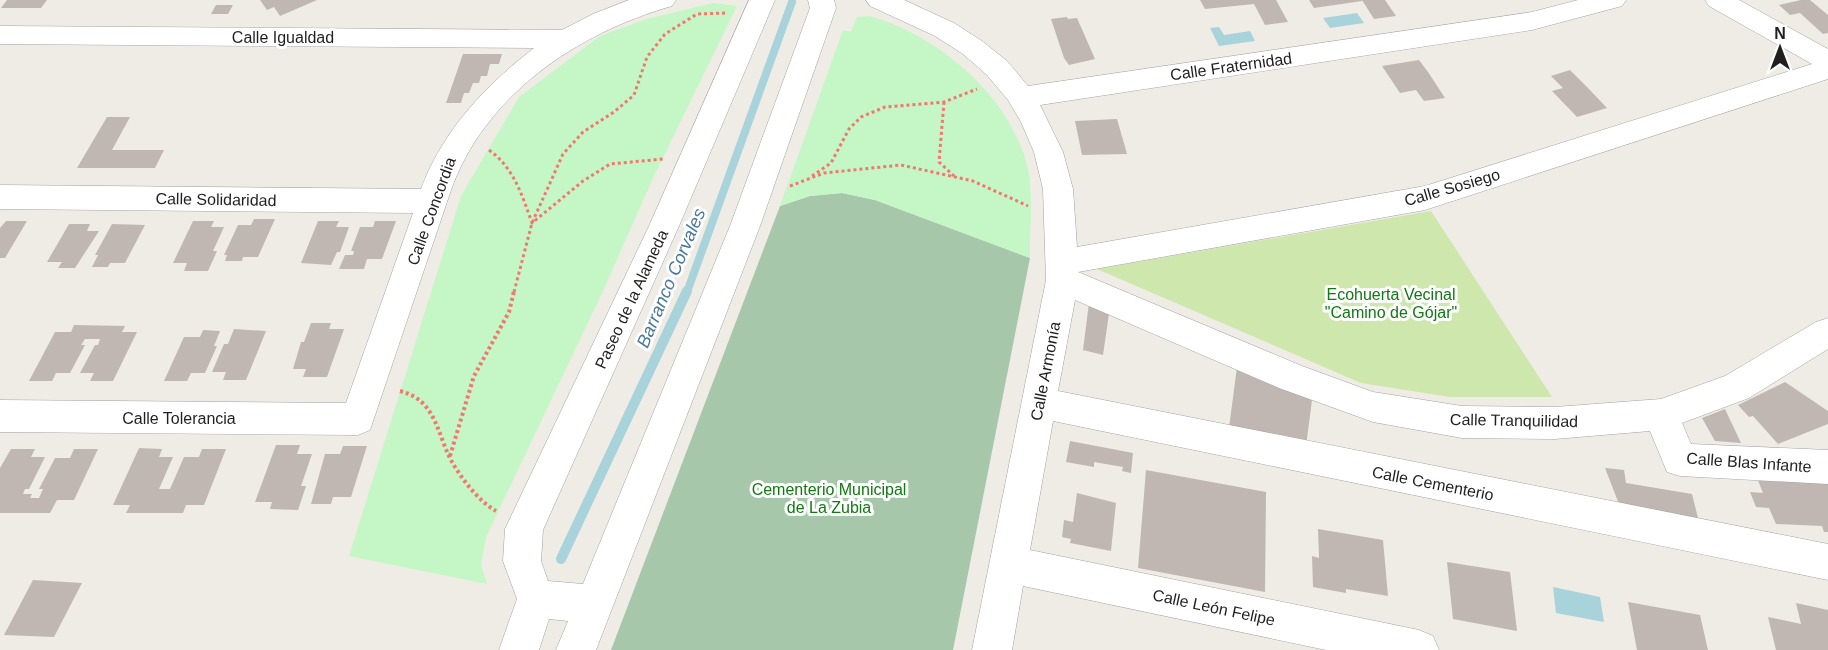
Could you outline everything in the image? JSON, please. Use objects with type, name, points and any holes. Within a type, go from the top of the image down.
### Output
[{"type":"street","name":"Calle Concordia","points":[[358,419],[433,201],[453,150],[500,92],[534,62],[567,39],[613,17],[663,0]]},
{"type":"street","points":[[576,650],[756,197],[824,8],[821,0]]},
{"type":"street","points":[[879,0],[910,11],[978,49],[1016,90]]},
{"type":"street","name":"Calle Fraternidad","points":[[1016,90],[1532,21],[1613,0]]},
{"type":"street","points":[[1718,0],[1828,61]]},
{"type":"street","name":"Paseo de la Alameda","points":[[536,599],[522,561],[524,529],[693,158],[759,7]]},
{"type":"street","name":"Calle Igualdad","points":[[0,35],[567,39]]},
{"type":"street","name":"Calle Sosiego","points":[[1063,271],[1425,198],[1828,69]]},
{"type":"street","name":"Calle Armonía","points":[[992,650],[1063,271],[1058,191],[1046,140],[1016,90]]},
{"type":"street","name":"Calle Solidaridad","points":[[0,197],[433,201]]},
{"type":"street","name":"Calle Tranquilidad","points":[[1063,271],[1291,377],[1373,407],[1462,422],[1555,423],[1661,415],[1737,387],[1828,332]]},
{"type":"street","name":"Calle Cementerio","points":[[1039,403],[1828,562]]},
{"type":"street","name":"Calle Blas Infante","points":[[1661,415],[1680,460],[1828,467]]},
{"type":"street","name":"Calle Tolerancia","points":[[0,416],[358,419]]},
{"type":"street","name":"Calle León Felipe","points":[[1008,564],[1419,650]]},
{"type":"street","points":[[519,650],[536,599],[594,604]]},
{"type":"path","points":[[450,456],[474,376],[509,312],[532,223],[563,154],[583,132],[614,112],[634,95],[647,57],[665,34],[697,14],[759,7]]},
{"type":"path","points":[[804,181],[831,163],[849,129],[861,117],[885,107],[944,102],[977,88],[1016,90]]},
{"type":"path","points":[[944,102],[943,125],[938,139],[939,162],[954,177]]},
{"type":"path","points":[[472,125],[472,140],[497,154],[509,168],[532,223]]},
{"type":"path","points":[[532,223],[583,181],[610,164],[693,158]]},
{"type":"path","points":[[756,197],[824,173],[901,165],[973,181],[1059,220]]},
{"type":"path","points":[[370,385],[416,395],[430,410],[450,456],[481,502],[524,529]]},
{"type":"green space","points":[[713,3],[737,6],[654,176],[603,291],[486,537],[481,565],[487,584],[349,556],[461,196],[519,97],[600,36],[647,19]]},
{"type":"green space","points":[[869,16],[894,24],[942,51],[984,89],[1001,110],[1015,134],[1028,170],[1031,195],[1030,258],[875,200],[842,193],[810,196],[780,206],[843,30],[851,32],[857,17]]},
{"type":"green space","name":"Cementerio Municipal de La Zubia","points":[[842,193],[875,200],[1030,258],[953,650],[611,650],[780,206],[810,196]]},
{"type":"green space","name":"Ecohuerta Vecinal \"Camino de Gójar\"","points":[[1431,211],[1552,397],[1450,397],[1361,383],[1097,269]]},
{"type":"water","points":[[1357,13],[1364,23],[1330,28],[1323,18]]},
{"type":"water","points":[[1219,27],[1224,35],[1250,31],[1255,41],[1219,46],[1210,28]]},
{"type":"water","points":[[1553,587],[1600,597],[1604,622],[1556,613]]},
{"type":"building","points":[[7,0],[47,0],[41,8],[1,8]]},
{"type":"building","points":[[260,0],[317,0],[280,16],[274,7],[267,10]]},
{"type":"building","points":[[1200,0],[1276,0],[1288,22],[1265,25],[1254,4],[1205,9]]},
{"type":"building","points":[[1309,0],[1362,0],[1362,1],[1314,8]]},
{"type":"building","points":[[1362,0],[1385,0],[1396,16],[1374,19]]},
{"type":"building","points":[[1810,0],[1828,15],[1828,33],[1823,34],[1800,13],[1790,15],[1779,5]]},
{"type":"building","points":[[216,5],[233,5],[228,14],[211,14]]},
{"type":"building","points":[[1067,17],[1068,19],[1077,18],[1095,59],[1069,65],[1064,58],[1051,19]]},
{"type":"building","points":[[463,54],[502,54],[499,64],[490,64],[487,76],[481,76],[479,83],[473,83],[469,93],[464,93],[461,103],[446,103]]},
{"type":"building","points":[[1419,60],[1445,98],[1424,101],[1416,90],[1400,93],[1382,66]]},
{"type":"building","points":[[1570,70],[1607,108],[1577,117],[1552,91],[1563,88],[1551,76]]},
{"type":"building","points":[[107,117],[130,117],[112,150],[164,150],[155,168],[77,168]]},
{"type":"building","points":[[1117,119],[1127,154],[1082,155],[1075,121]]},
{"type":"building","points":[[254,219],[275,219],[258,257],[243,257],[242,261],[225,261],[227,255],[224,255],[238,225],[251,225]]},
{"type":"building","points":[[6,221],[27,221],[5,258],[0,258],[0,228]]},
{"type":"building","points":[[193,221],[214,221],[211,227],[224,227],[213,251],[217,251],[208,271],[184,271],[187,263],[173,263]]},
{"type":"building","points":[[318,221],[339,221],[336,227],[349,227],[340,252],[337,252],[331,265],[301,263]]},
{"type":"building","points":[[375,221],[396,221],[382,259],[367,259],[364,269],[339,269],[345,255],[353,255],[354,251],[351,251],[360,227],[373,227]]},
{"type":"building","points":[[69,224],[90,224],[87,231],[99,231],[75,268],[58,268],[62,262],[47,262]]},
{"type":"building","points":[[112,224],[145,225],[125,263],[110,263],[108,267],[92,267],[98,255],[95,255]]},
{"type":"building","points":[[1089,303],[1110,307],[1103,355],[1083,350]]},
{"type":"building","points":[[311,323],[331,323],[329,329],[344,329],[327,377],[303,377],[306,369],[293,369],[301,342],[304,342]]},
{"type":"building","points":[[74,325],[125,326],[122,332],[137,332],[113,381],[90,381],[94,373],[80,373],[100,339],[85,339],[81,345],[85,345],[70,373],[56,373],[52,381],[29,381],[55,332],[71,332]]},
{"type":"building","points":[[234,329],[266,331],[246,380],[223,380],[226,372],[212,372],[224,344],[228,344]]},
{"type":"building","points":[[203,330],[220,331],[214,346],[217,346],[205,373],[191,373],[187,381],[164,381],[184,337],[200,337]]},
{"type":"building","points":[[1237,367],[1312,400],[1306,446],[1229,428]]},
{"type":"building","points":[[1785,382],[1828,411],[1828,424],[1778,444],[1753,416],[1749,417],[1738,405]]},
{"type":"building","points":[[1725,409],[1741,443],[1715,441],[1702,418]]},
{"type":"building","points":[[1070,441],[1133,453],[1131,473],[1122,471],[1123,467],[1094,462],[1094,467],[1066,462]]},
{"type":"building","points":[[276,445],[300,445],[297,454],[312,454],[301,486],[306,486],[298,510],[270,509],[272,502],[255,502]]},
{"type":"building","points":[[343,446],[367,446],[351,497],[333,497],[331,504],[311,504],[325,454],[340,454]]},
{"type":"building","points":[[139,448],[162,449],[159,457],[173,457],[159,489],[170,489],[184,457],[199,457],[202,449],[226,449],[204,505],[186,505],[183,513],[126,513],[130,505],[113,505]]},
{"type":"building","points":[[11,449],[35,449],[31,457],[45,457],[29,489],[25,489],[23,494],[32,494],[30,498],[39,498],[43,489],[39,489],[55,458],[70,458],[74,449],[98,449],[74,500],[57,500],[50,513],[0,513],[0,468]]},
{"type":"building","points":[[1605,468],[1624,470],[1626,483],[1692,494],[1698,518],[1619,504]]},
{"type":"building","points":[[1146,470],[1266,492],[1265,592],[1138,568]]},
{"type":"building","points":[[1757,478],[1828,483],[1828,532],[1824,532],[1822,526],[1776,524],[1769,508],[1756,507],[1750,492],[1763,493]]},
{"type":"building","points":[[1077,493],[1116,503],[1111,551],[1070,543],[1071,539],[1062,537],[1064,520],[1073,522]]},
{"type":"building","points":[[1318,529],[1383,540],[1388,596],[1346,589],[1346,593],[1313,587],[1312,556],[1319,558]]},
{"type":"building","points":[[1447,562],[1510,572],[1517,631],[1453,619]]},
{"type":"building","points":[[33,580],[82,583],[54,637],[4,635]]},
{"type":"building","points":[[1628,602],[1700,615],[1708,650],[1637,650]]},
{"type":"building","points":[[1796,603],[1828,610],[1828,650],[1776,650],[1768,617],[1801,624]]},
{"type":"waterway","name":"Barranco Corvales","points":[[687,292],[792,2]]},
{"type":"waterway","name":"Barranco Corvales","points":[[561,559],[687,291]]}]
